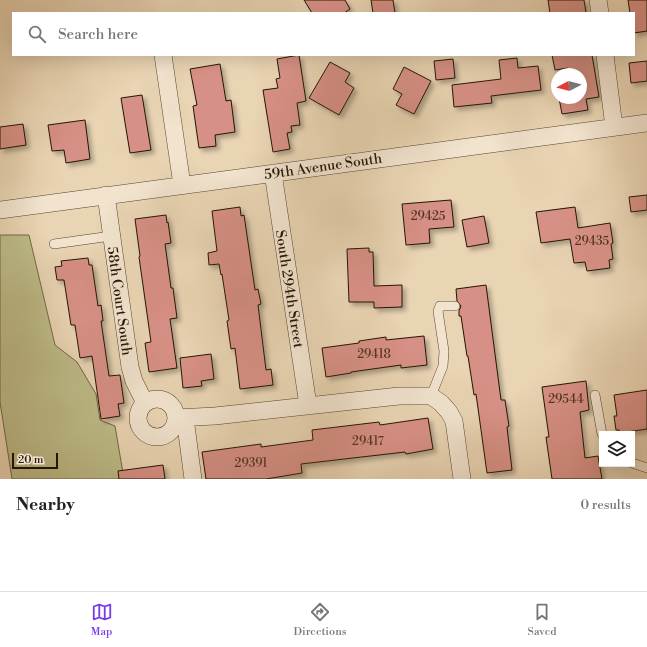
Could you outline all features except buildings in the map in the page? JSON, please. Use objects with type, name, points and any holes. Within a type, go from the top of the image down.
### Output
[{"type":"street","points":[[598,0],[600,12]]},
{"type":"street","points":[[163,56],[182,185]]},
{"type":"street","points":[[605,56],[614,127]]},
{"type":"street","name":"59th Avenue South","points":[[0,210],[647,123]]},
{"type":"street","name":"South 294th Street","points":[[273,173],[308,405]]},
{"type":"street","name":"58th Court South","points":[[106,196],[130,367],[134,381],[145,403]]},
{"type":"street","points":[[193,479],[181,418],[168,402],[156,399],[150,400],[145,403],[138,413],[137,419],[142,431],[147,435],[160,437],[166,435],[181,418],[399,396],[436,400],[449,412],[454,421],[462,479]]},
{"type":"lane","points":[[54,244],[111,236]]},
{"type":"lane","points":[[436,400],[443,366],[444,351],[438,311],[440,306],[455,306]]},
{"type":"lane","points":[[595,395],[601,431]]},
{"type":"lane","points":[[635,463],[647,468]]},
{"type":"shaded area","points":[[0,235],[29,235],[55,345],[77,362],[96,394],[100,420],[115,426],[124,479],[12,479],[0,402]]}]
